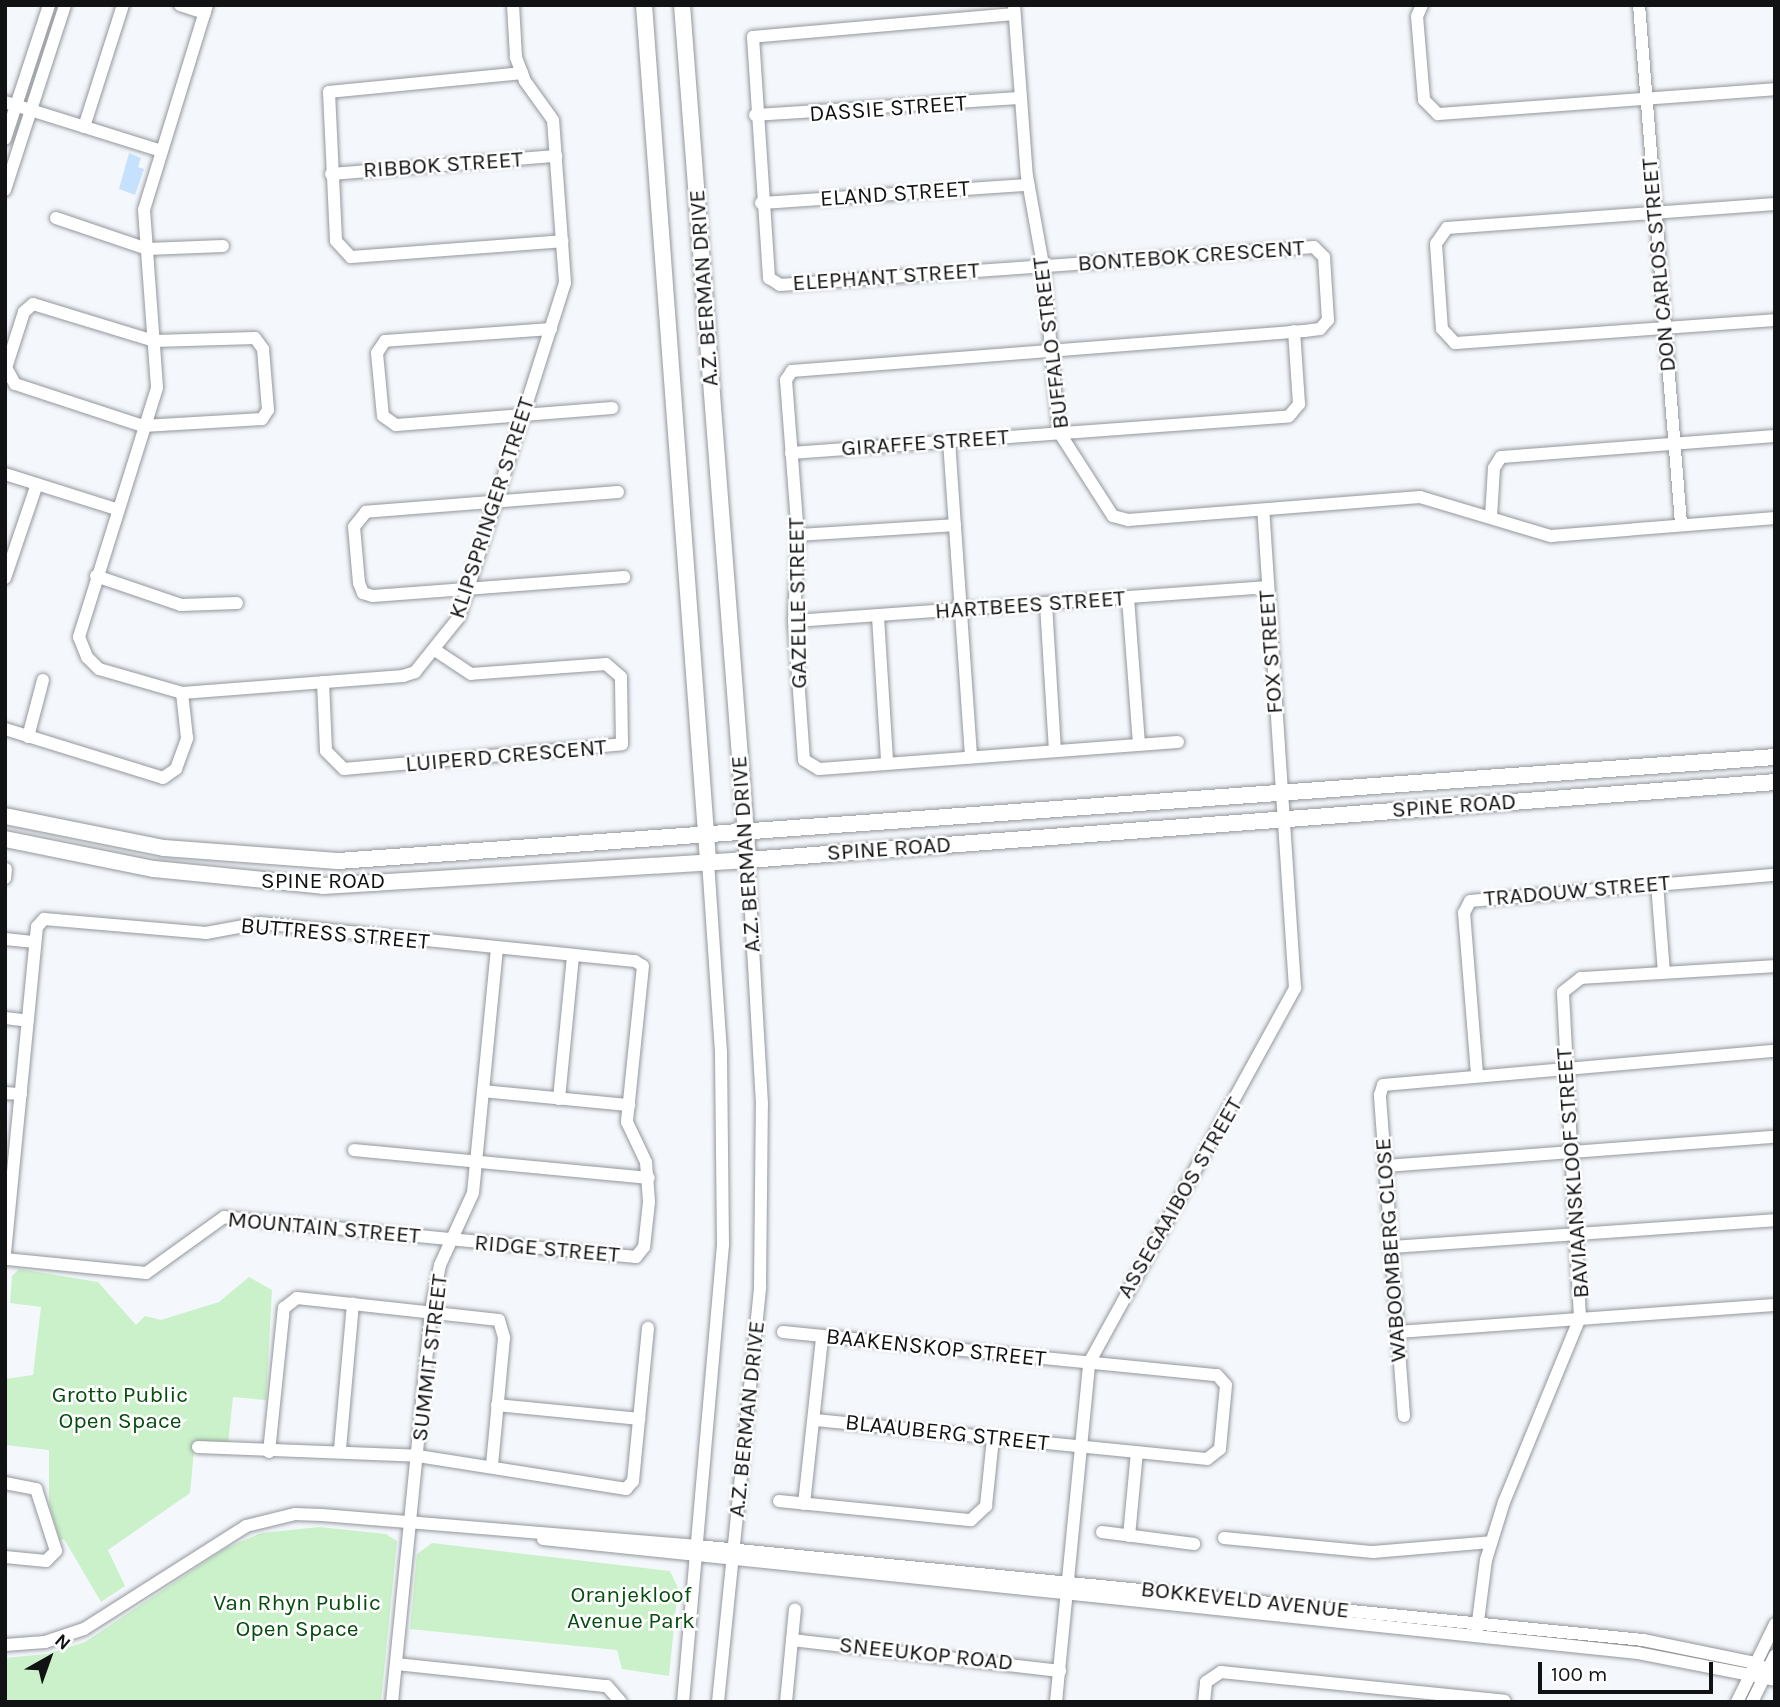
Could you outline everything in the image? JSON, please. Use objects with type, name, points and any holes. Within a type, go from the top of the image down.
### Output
[{"type":"main road","name":"A.Z. BERMAN DRIVE","points":[[644,5],[708,861]]},
{"type":"main road","name":"A.Z. BERMAN DRIVE","points":[[682,5],[748,860]]},
{"type":"main road","name":"SPINE ROAD","points":[[5,816],[131,842],[271,859],[431,857],[1775,757]]},
{"type":"main road","name":"SPINE ROAD","points":[[5,839],[154,869],[323,886],[748,860],[1775,782]]},
{"type":"street","points":[[5,139],[11,104],[49,5]]},
{"type":"street","points":[[5,190],[65,5]]},
{"type":"street","points":[[84,127],[123,5]]},
{"type":"street","points":[[180,5],[206,9]]},
{"type":"street","name":"KLIPSPRINGER STREET","points":[[206,9],[160,151],[144,210],[157,388],[80,630],[87,657],[105,671],[182,693],[404,676],[435,650],[453,628],[565,283],[553,120],[522,73],[513,5]]},
{"type":"street","points":[[1422,5],[1417,16],[1424,100],[1438,114],[1775,89]]},
{"type":"street","name":"DON CARLOS STREET","points":[[1639,5],[1672,443],[1681,524]]},
{"type":"street","name":"BUFFALO STREET","points":[[1014,10],[1028,185],[1043,265],[1059,432],[1101,504],[1120,519],[1420,497],[1551,536],[1775,518]]},
{"type":"street","name":"ELEPHANT STREET","points":[[1014,10],[757,34],[750,42],[766,273],[780,285],[1043,265]]},
{"type":"street","points":[[522,73],[332,90],[326,103],[336,242],[351,257],[562,241]]},
{"type":"street","name":"DASSIE STREET","points":[[755,115],[1020,98]]},
{"type":"street","points":[[11,104],[160,151]]},
{"type":"street","name":"RIBBOK STREET","points":[[331,174],[556,156]]},
{"type":"street","name":"ELAND STREET","points":[[761,203],[1028,185]]},
{"type":"street","points":[[1775,204],[1447,228],[1436,244],[1442,329],[1455,343],[1775,320]]},
{"type":"street","points":[[55,218],[148,249],[223,246]]},
{"type":"street","name":"BONTEBOK CRESCENT","points":[[1043,265],[1314,247],[1324,257],[1328,320],[1320,329],[1050,349]]},
{"type":"street","points":[[33,304],[154,341],[256,338],[264,349],[268,410],[262,419],[143,426],[15,384],[6,368],[24,312],[33,304]]},
{"type":"street","points":[[551,329],[388,339],[377,353],[380,409],[390,423],[612,408]]},
{"type":"street","name":"GIRAFFE STREET","points":[[791,453],[1289,416],[1299,404],[1294,331]]},
{"type":"street","name":"GAZELLE STREET","points":[[1050,349],[795,369],[786,380],[798,535],[794,621],[808,765],[971,757],[1178,742]]},
{"type":"street","points":[[1491,517],[1494,468],[1501,457],[1775,436]]},
{"type":"street","points":[[948,441],[971,757]]},
{"type":"street","points":[[5,474],[117,509]]},
{"type":"street","points":[[5,578],[37,484]]},
{"type":"street","points":[[618,492],[494,505],[366,512],[354,527],[363,593],[467,590],[624,577]]},
{"type":"street","name":"FOX STREET","points":[[1263,510],[1283,819]]},
{"type":"street","points":[[798,535],[955,525]]},
{"type":"street","points":[[96,576],[181,605],[237,603]]},
{"type":"street","name":"HARTBEES STREET","points":[[794,621],[1266,587]]},
{"type":"street","points":[[1128,598],[1139,744]]},
{"type":"street","points":[[1046,604],[1055,750]]},
{"type":"street","points":[[878,617],[887,762]]},
{"type":"street","name":"LUIPERD CRESCENT","points":[[323,682],[326,751],[344,769],[622,744],[621,677],[606,664],[471,674],[435,650]]},
{"type":"street","points":[[28,737],[43,680]]},
{"type":"street","points":[[5,729],[163,778],[176,769],[187,738],[182,693]]},
{"type":"street","name":"ASSEGAAIBOS STREET","points":[[1056,1702],[1089,1363],[1292,998],[1283,819]]},
{"type":"street","name":"A.Z. BERMAN DRIVE","points":[[718,1702],[760,1286],[764,1196],[748,860]]},
{"type":"street","name":"A.Z. BERMAN DRIVE","points":[[683,1702],[723,1245],[721,1052],[708,861]]},
{"type":"street","points":[[5,878],[6,869]]},
{"type":"street","name":"TRADOUW STREET","points":[[1477,1074],[1464,914],[1470,901],[1775,875]]},
{"type":"street","points":[[1657,884],[1664,972]]},
{"type":"street","name":"BUTTRESS STREET","points":[[35,942],[38,924],[48,918],[206,933],[260,923],[641,964],[629,1105]]},
{"type":"street","points":[[5,939],[35,942],[5,1253]]},
{"type":"street","name":"SUMMIT STREET","points":[[392,1702],[431,1311],[440,1265],[473,1193],[497,948]]},
{"type":"street","points":[[559,1099],[573,956]]},
{"type":"street","name":"BAVIAANSKLOOF STREET","points":[[1477,1630],[1491,1542],[1580,1318],[1573,1151],[1561,999],[1569,984],[1581,978],[1775,966]]},
{"type":"street","points":[[5,1018],[28,1021]]},
{"type":"street","points":[[1477,1074],[1775,1051]]},
{"type":"street","name":"WABOOMBERG CLOSE","points":[[1404,1416],[1385,1166],[1384,1085],[1477,1074]]},
{"type":"street","points":[[354,1150],[649,1178],[628,1131],[629,1105],[483,1091]]},
{"type":"street","points":[[5,1093],[21,1094]]},
{"type":"street","points":[[1385,1166],[1775,1137]]},
{"type":"street","name":"RIDGE STREET","points":[[452,1240],[627,1257],[641,1253],[649,1178]]},
{"type":"street","name":"MOUNTAIN STREET","points":[[5,1259],[146,1273],[224,1217],[452,1240]]},
{"type":"street","points":[[1391,1247],[1775,1220]]},
{"type":"street","points":[[269,1452],[286,1305],[297,1298],[431,1311],[501,1322],[498,1405],[492,1465]]},
{"type":"street","points":[[340,1449],[353,1304]]},
{"type":"street","points":[[1397,1332],[1775,1304]]},
{"type":"street","points":[[198,1447],[269,1452],[340,1449],[418,1455],[492,1465],[577,1485],[626,1489],[633,1481],[648,1328]]},
{"type":"street","name":"BAAKENSKOP STREET","points":[[783,1332],[1223,1379],[1216,1456],[1137,1452]]},
{"type":"street","points":[[804,1504],[822,1337]]},
{"type":"street","points":[[498,1405],[639,1419]]},
{"type":"street","name":"BLAAUBERG STREET","points":[[814,1420],[1137,1452]]},
{"type":"street","points":[[779,1501],[971,1520],[986,1506],[993,1438]]},
{"type":"street","points":[[1129,1536],[1137,1452]]},
{"type":"street","points":[[5,1483],[36,1489],[56,1551],[46,1561],[5,1557]]},
{"type":"street","name":"BOKKEVELD AVENUE","points":[[5,1646],[45,1642],[83,1629],[222,1537],[267,1519],[322,1515],[1477,1630],[1643,1640],[1755,1663],[1772,1671]]},
{"type":"street","points":[[1102,1532],[1194,1544]]},
{"type":"street","points":[[1223,1538],[1357,1551],[1491,1542]]},
{"type":"street","points":[[786,1702],[795,1609]]},
{"type":"street","points":[[1737,1702],[1775,1624]]},
{"type":"street","name":"BOKKEVELD AVENUE","points":[[1477,1630],[1639,1653],[1768,1680]]},
{"type":"street","name":"SNEEUKOP ROAD","points":[[792,1640],[1060,1671]]},
{"type":"street","points":[[1752,1702],[1768,1680],[1775,1655]]},
{"type":"street","points":[[396,1664],[607,1686],[621,1702]]},
{"type":"street","points":[[1204,1702],[1206,1682],[1221,1672],[1470,1700],[1504,1701]]},
{"type":"green space","name":"Grotto Public Open Space","points":[[19,1269],[98,1282],[136,1325],[145,1316],[161,1320],[219,1302],[249,1277],[272,1290],[266,1400],[233,1397],[228,1444],[195,1441],[190,1493],[108,1550],[125,1586],[101,1602],[64,1539],[60,1540],[49,1504],[49,1450],[5,1445],[5,1379],[33,1375],[41,1307],[10,1303],[12,1276]]},
{"type":"green space","name":"Van Rhyn Public Open Space","points":[[319,1527],[386,1534],[397,1541],[381,1702],[5,1702],[5,1658],[47,1654],[85,1642],[226,1548],[261,1533]]},
{"type":"green space","name":"Oranjekloof Avenue Park","points":[[432,1543],[670,1571],[678,1588],[669,1676],[622,1669],[617,1650],[410,1629],[417,1554]]},
{"type":"building","points":[[129,153],[141,158],[138,167],[144,169],[135,195],[119,189]]}]
